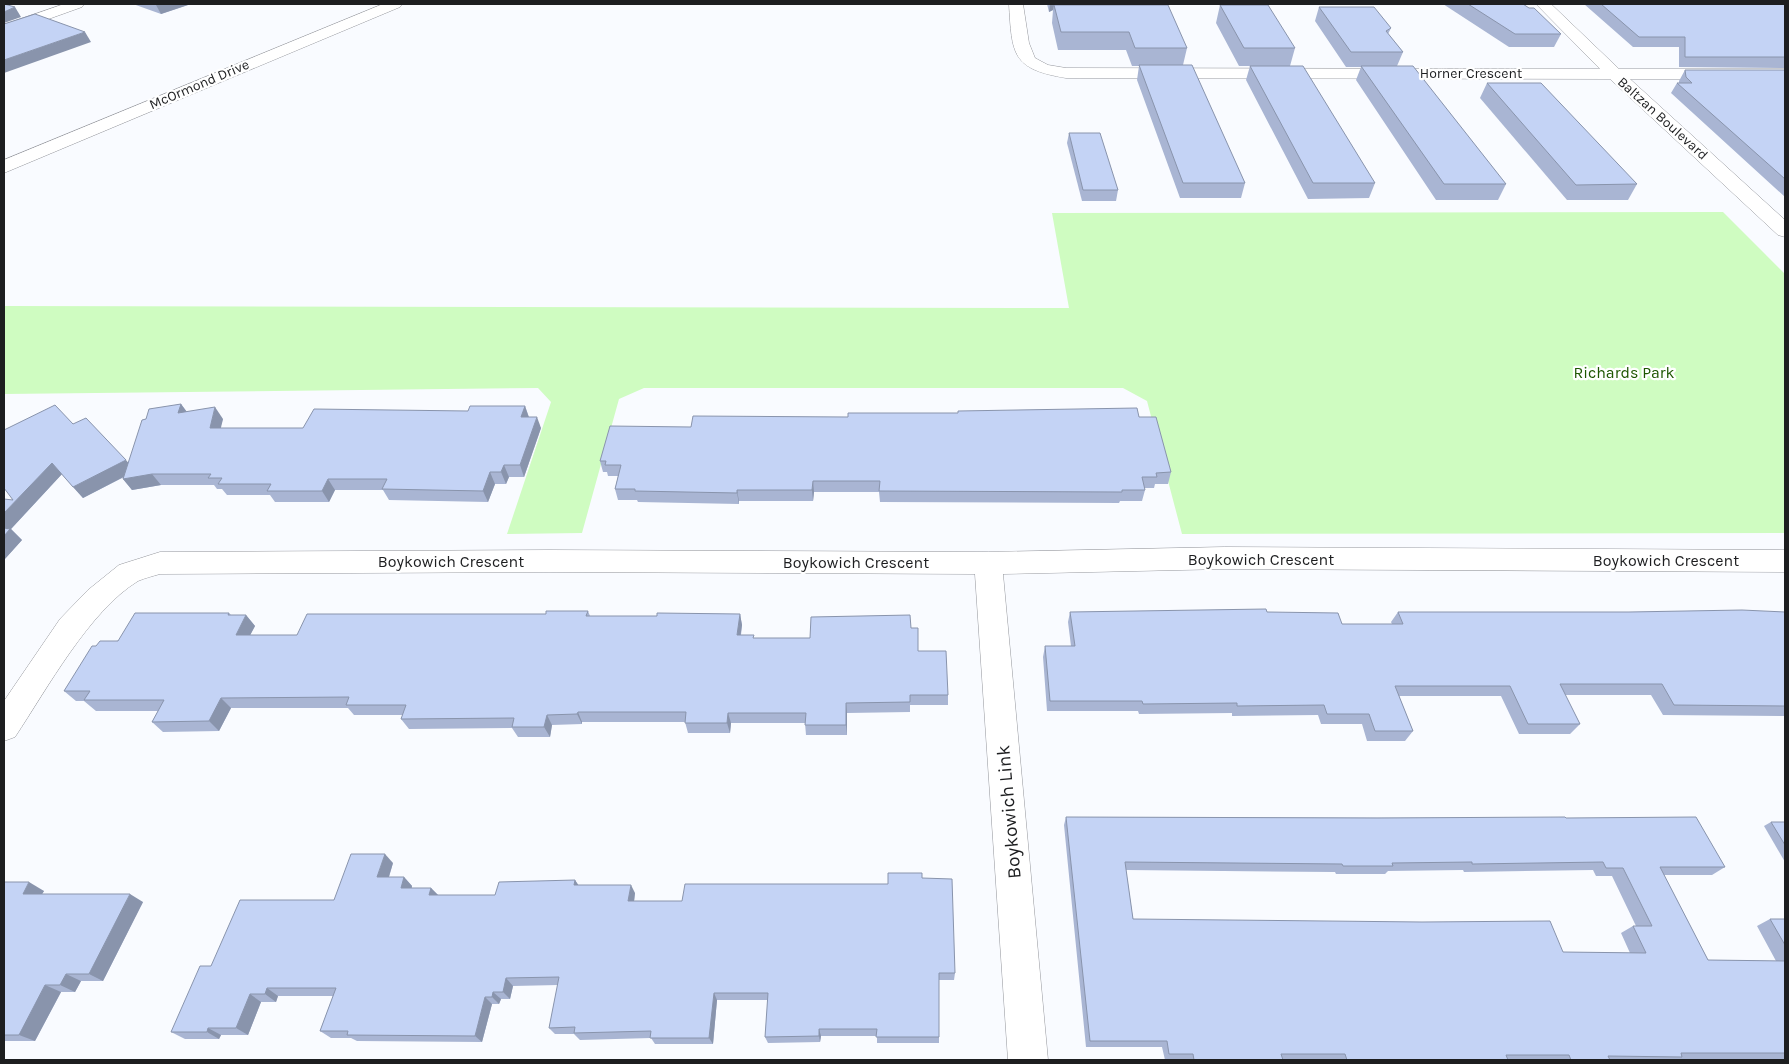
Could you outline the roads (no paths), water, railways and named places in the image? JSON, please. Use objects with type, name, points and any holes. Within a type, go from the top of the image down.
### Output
[{"type":"street","name":"McOrmond Drive","points":[[202,66],[359,4]]},
{"type":"street","name":"McOrmond Drive","points":[[4,167],[236,68],[396,4]]},
{"type":"street","name":"Horner Crescent","points":[[1016,4],[1024,50],[1028,60],[1045,70],[1066,73],[1785,74]]},
{"type":"street","name":"Baltzan Boulevard","points":[[1543,4],[1615,74],[1785,231]]},
{"type":"street","points":[[4,30],[70,5]]},
{"type":"street","name":"Boykowich Crescent","points":[[4,727],[71,628],[98,598],[129,572],[160,563],[539,561],[988,563],[1225,558],[1785,561]]},
{"type":"street","name":"Boykowich Link","points":[[988,563],[1028,1060]]},
{"type":"park label","name":"Richards Park","points":[[1624,372]]}]
